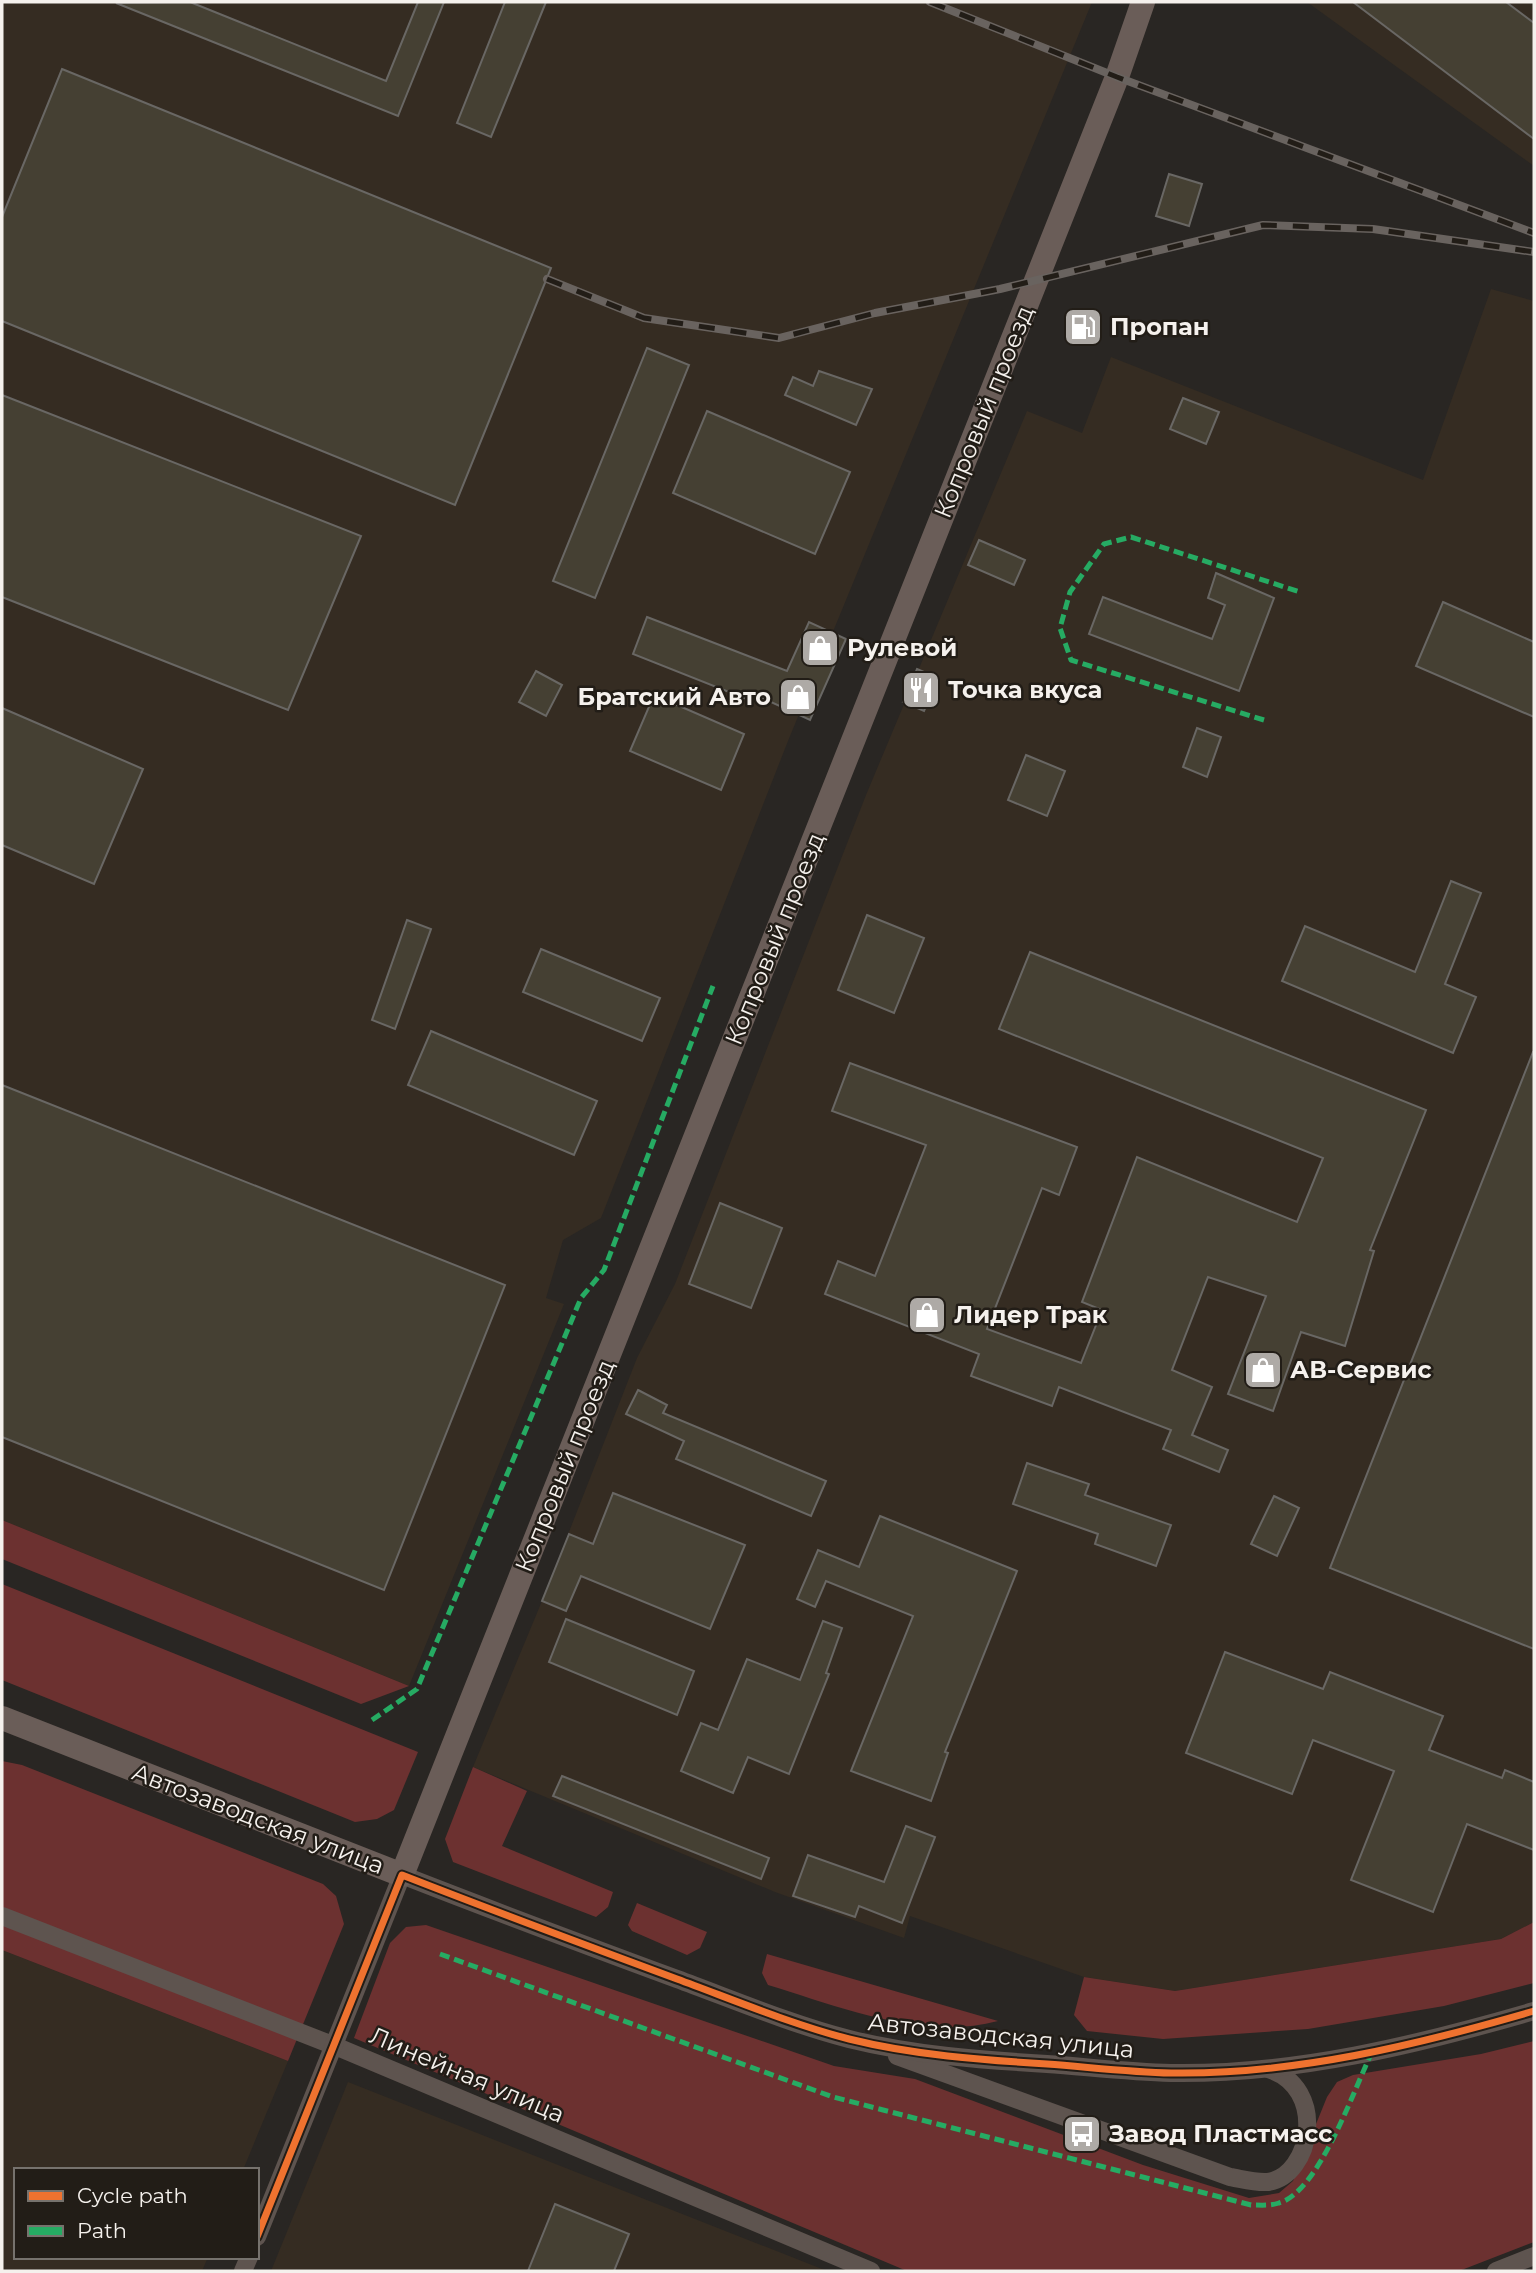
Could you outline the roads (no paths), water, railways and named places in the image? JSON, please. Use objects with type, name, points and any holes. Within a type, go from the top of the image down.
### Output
[{"type":"main road","name":"Копровый проезд","points":[[402,1875],[1117,77],[1143,2]]},
{"type":"main road","name":"Автозаводская улица","points":[[2,1718],[402,1875]]},
{"type":"street","name":"Автозаводская улица","points":[[402,1875],[737,2002],[847,2039],[898,2049],[1015,2062],[1171,2073],[1266,2068],[1372,2052],[1462,2032],[1534,2011]]},
{"type":"street","points":[[259,2232],[402,1875]]},
{"type":"street","name":"Линейная улица","points":[[2,1916],[335,2046],[871,2271]]},
{"type":"street","points":[[847,2039],[1253,2182],[1271,2182],[1286,2172],[1299,2157],[1309,2119],[1306,2102],[1297,2086],[1284,2074],[1266,2068]]},
{"type":"street","points":[[1496,2271],[1534,2256]]},
{"type":"railway","points":[[930,2],[1117,77],[1534,233]]},
{"type":"railway","points":[[547,279],[644,318],[779,338],[875,313],[1000,289],[1263,225],[1373,229],[1534,252]]},
{"type":"place","name":"Пропан","points":[[1083,327]]},
{"type":"place","name":"Рулевой","points":[[820,648]]},
{"type":"place","name":"Точка вкуса","points":[[921,690]]},
{"type":"place","name":"Братский Авто","points":[[798,697]]},
{"type":"place","name":"Лидер Трак","points":[[927,1315]]},
{"type":"place","name":"АВ-Сервис","points":[[1263,1370]]},
{"type":"place","name":"Завод Пластмасс","points":[[1082,2134]]}]
